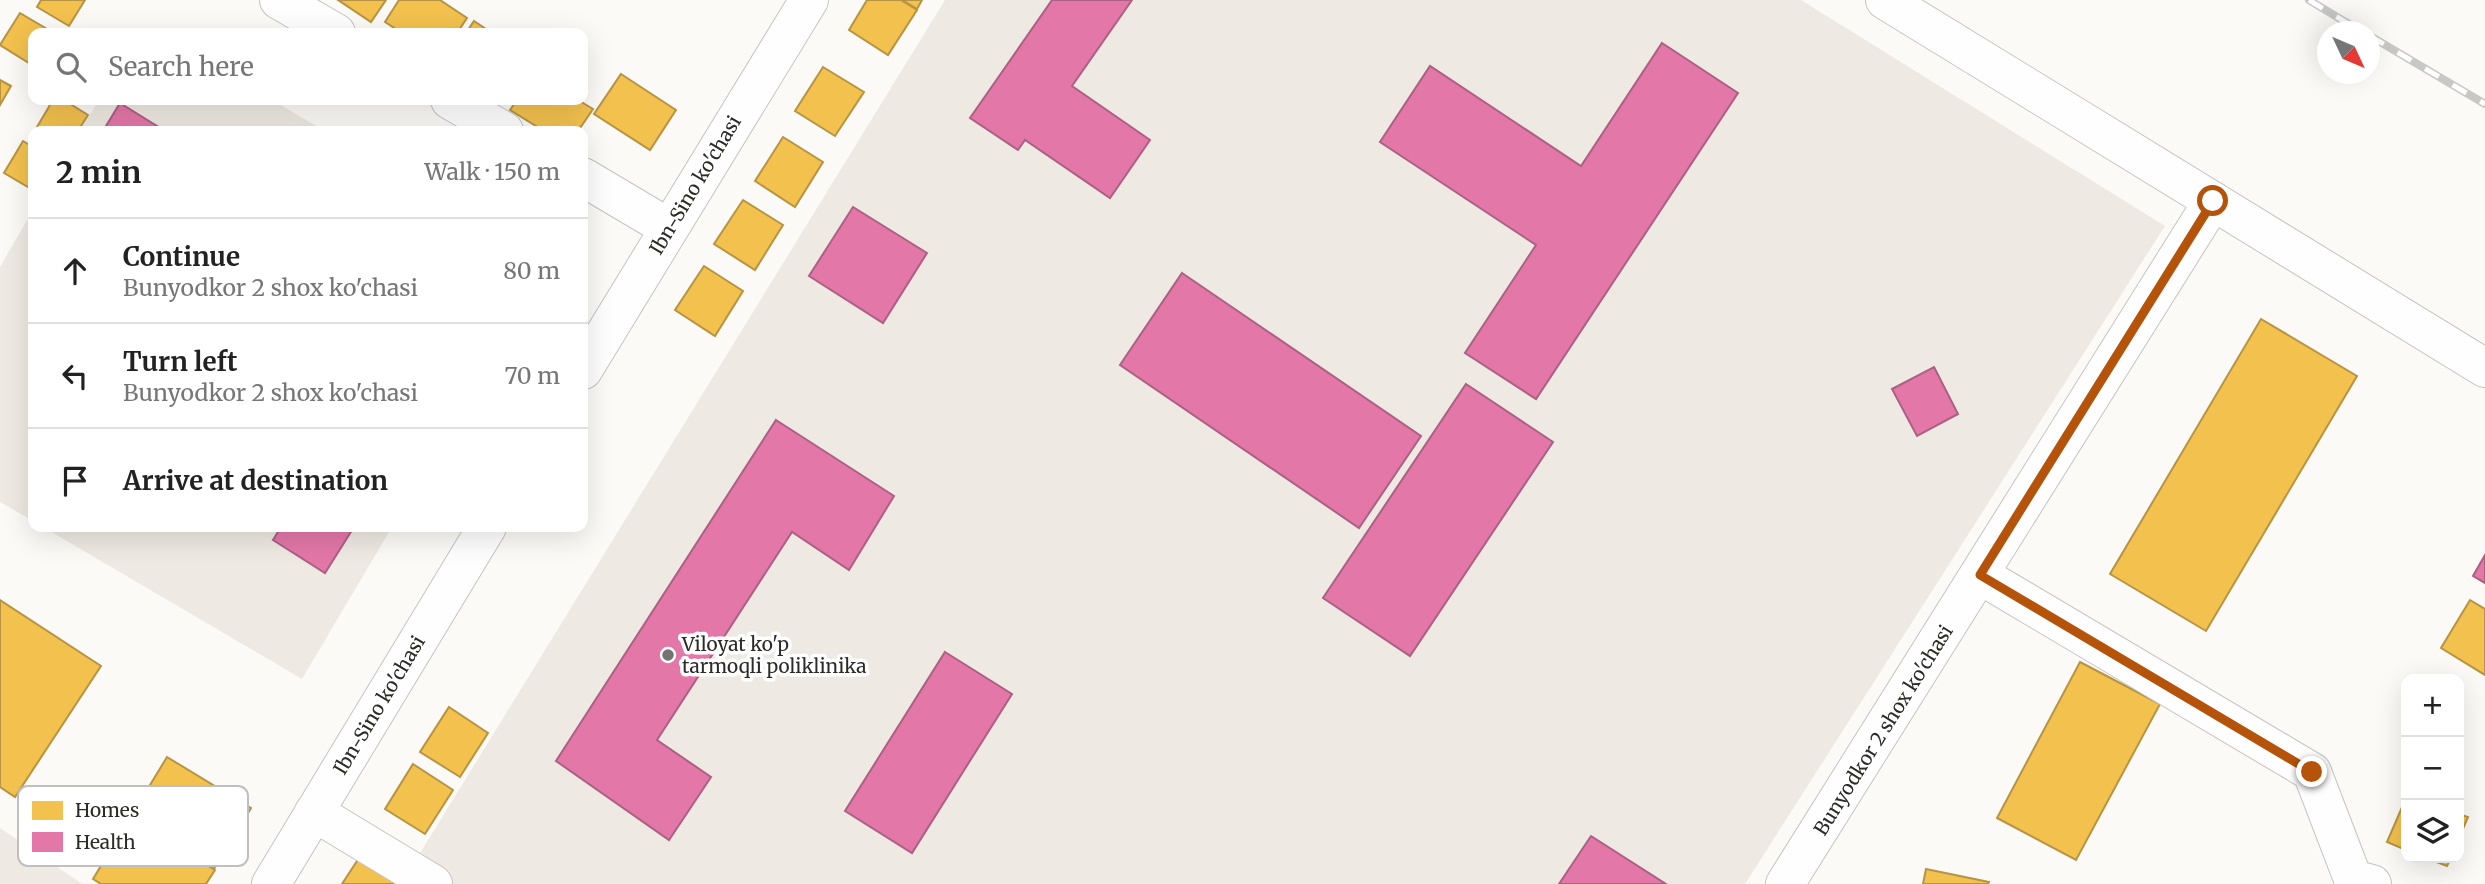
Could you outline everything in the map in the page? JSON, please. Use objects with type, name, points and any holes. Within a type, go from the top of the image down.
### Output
[{"type":"street","points":[[279,0],[327,28]]},
{"type":"street","name":"Ibn-Sino ko'chasi","points":[[588,362],[808,0]]},
{"type":"street","points":[[1885,0],[2485,368]]},
{"type":"street","points":[[459,105],[495,126]]},
{"type":"street","points":[[588,180],[669,228]]},
{"type":"street","name":"Bunyodkor 2 shox ko'chasi","points":[[1785,884],[2213,201]]},
{"type":"street","name":"Ibn-Sino ko'chasi","points":[[271,884],[484,532]]},
{"type":"street","points":[[1980,575],[2312,772],[2353,878],[2372,884]]},
{"type":"street","points":[[314,812],[433,884]]},
{"type":"shaded area","points":[[945,0],[1801,0],[2165,226],[1745,884],[401,884]]},
{"type":"shaded area","points":[[96,105],[281,105],[316,126],[83,126]]},
{"type":"shaded area","points":[[28,219],[28,518],[0,502],[0,267]]},
{"type":"shaded area","points":[[52,532],[389,532],[302,679]]},
{"type":"shaded area","points":[[0,828],[18,840],[18,866],[56,866],[82,884],[0,884]]},
{"type":"building: Homes","points":[[41,0],[85,0],[69,26],[37,7]]},
{"type":"building: Homes","points":[[338,0],[386,0],[371,22]]},
{"type":"building: Homes","points":[[399,0],[440,0],[467,18],[460,28],[394,28],[385,22]]},
{"type":"building: Homes","points":[[867,0],[901,0],[917,10],[888,55],[849,30]]},
{"type":"building: Homes","points":[[902,0],[922,0],[917,9]]},
{"type":"building: Homes","points":[[20,13],[45,28],[28,28],[28,62],[0,45]]},
{"type":"building: Homes","points":[[474,21],[484,28],[469,28]]},
{"type":"building: Homes","points":[[823,67],[864,92],[835,136],[795,111]]},
{"type":"building: Homes","points":[[621,74],[676,110],[650,150],[594,114]]},
{"type":"building: Homes","points":[[0,80],[11,86],[0,105]]},
{"type":"building: Homes","points":[[50,105],[72,105],[88,115],[81,126],[38,126]]},
{"type":"building: Homes","points":[[514,105],[586,105],[593,109],[581,126],[536,126],[510,110]]},
{"type":"building: Homes","points":[[783,137],[823,162],[795,207],[755,181]]},
{"type":"building: Homes","points":[[23,141],[28,144],[28,187],[4,173]]},
{"type":"building: Homes","points":[[743,200],[783,225],[755,270],[714,244]]},
{"type":"building: Homes","points":[[704,266],[743,291],[715,336],[675,310]]},
{"type":"building: Homes","points":[[2261,319],[2357,376],[2206,631],[2110,574]]},
{"type":"building: Homes","points":[[0,600],[101,666],[22,786],[18,786],[15,797],[0,787]]},
{"type":"building: Homes","points":[[2470,600],[2485,609],[2485,675],[2441,648]]},
{"type":"building: Homes","points":[[2080,662],[2160,704],[2076,860],[1997,818]]},
{"type":"building: Homes","points":[[449,707],[488,733],[460,777],[420,752]]},
{"type":"building: Homes","points":[[167,757],[215,786],[149,786]]},
{"type":"building: Homes","points":[[413,764],[453,790],[425,834],[385,809]]},
{"type":"building: Homes","points":[[2401,810],[2401,848],[2387,842]]},
{"type":"building: Homes","points":[[359,858],[398,884],[342,884]]},
{"type":"building: Homes","points":[[101,866],[208,866],[215,870],[206,884],[101,884],[93,879]]},
{"type":"building: Homes","points":[[1926,869],[1989,882],[1923,884]]},
{"type":"building: Health","points":[[1052,0],[1132,0],[1072,86],[1150,140],[1110,198],[1025,140],[1018,150],[970,118]]},
{"type":"building: Health","points":[[1662,43],[1738,93],[1536,399],[1465,353],[1536,245],[1380,142],[1430,66],[1581,166]]},
{"type":"building: Health","points":[[119,105],[123,105],[157,126],[106,126]]},
{"type":"building: Health","points":[[853,207],[927,253],[883,323],[809,276]]},
{"type":"building: Health","points":[[1182,273],[1421,436],[1359,528],[1120,365]]},
{"type":"building: Health","points":[[1934,367],[1958,414],[1917,436],[1892,389]]},
{"type":"building: Health","points":[[1466,384],[1553,442],[1410,656],[1323,598]]},
{"type":"building: Health","name":"Viloyat ko'p tarmoqli poliklinika","points":[[776,420],[894,496],[849,570],[792,532],[657,740],[711,777],[669,840],[556,761]]},
{"type":"building: Health","points":[[278,532],[351,532],[325,573],[273,540]]},
{"type":"building: Health","points":[[2485,555],[2485,583],[2473,576]]},
{"type":"building: Health","points":[[945,652],[1012,694],[912,853],[845,811]]},
{"type":"building: Health","points":[[1591,836],[1666,884],[1559,884]]},
{"type":"railway","points":[[2309,0],[2344,21]]},
{"type":"railway","points":[[2380,42],[2485,104]]},
{"type":"place","name":"Viloyat ko'p tarmoqli poliklinika","points":[[668,655]]},
{"type":"route","points":[[2213,201],[1980,575],[2312,772]]}]
